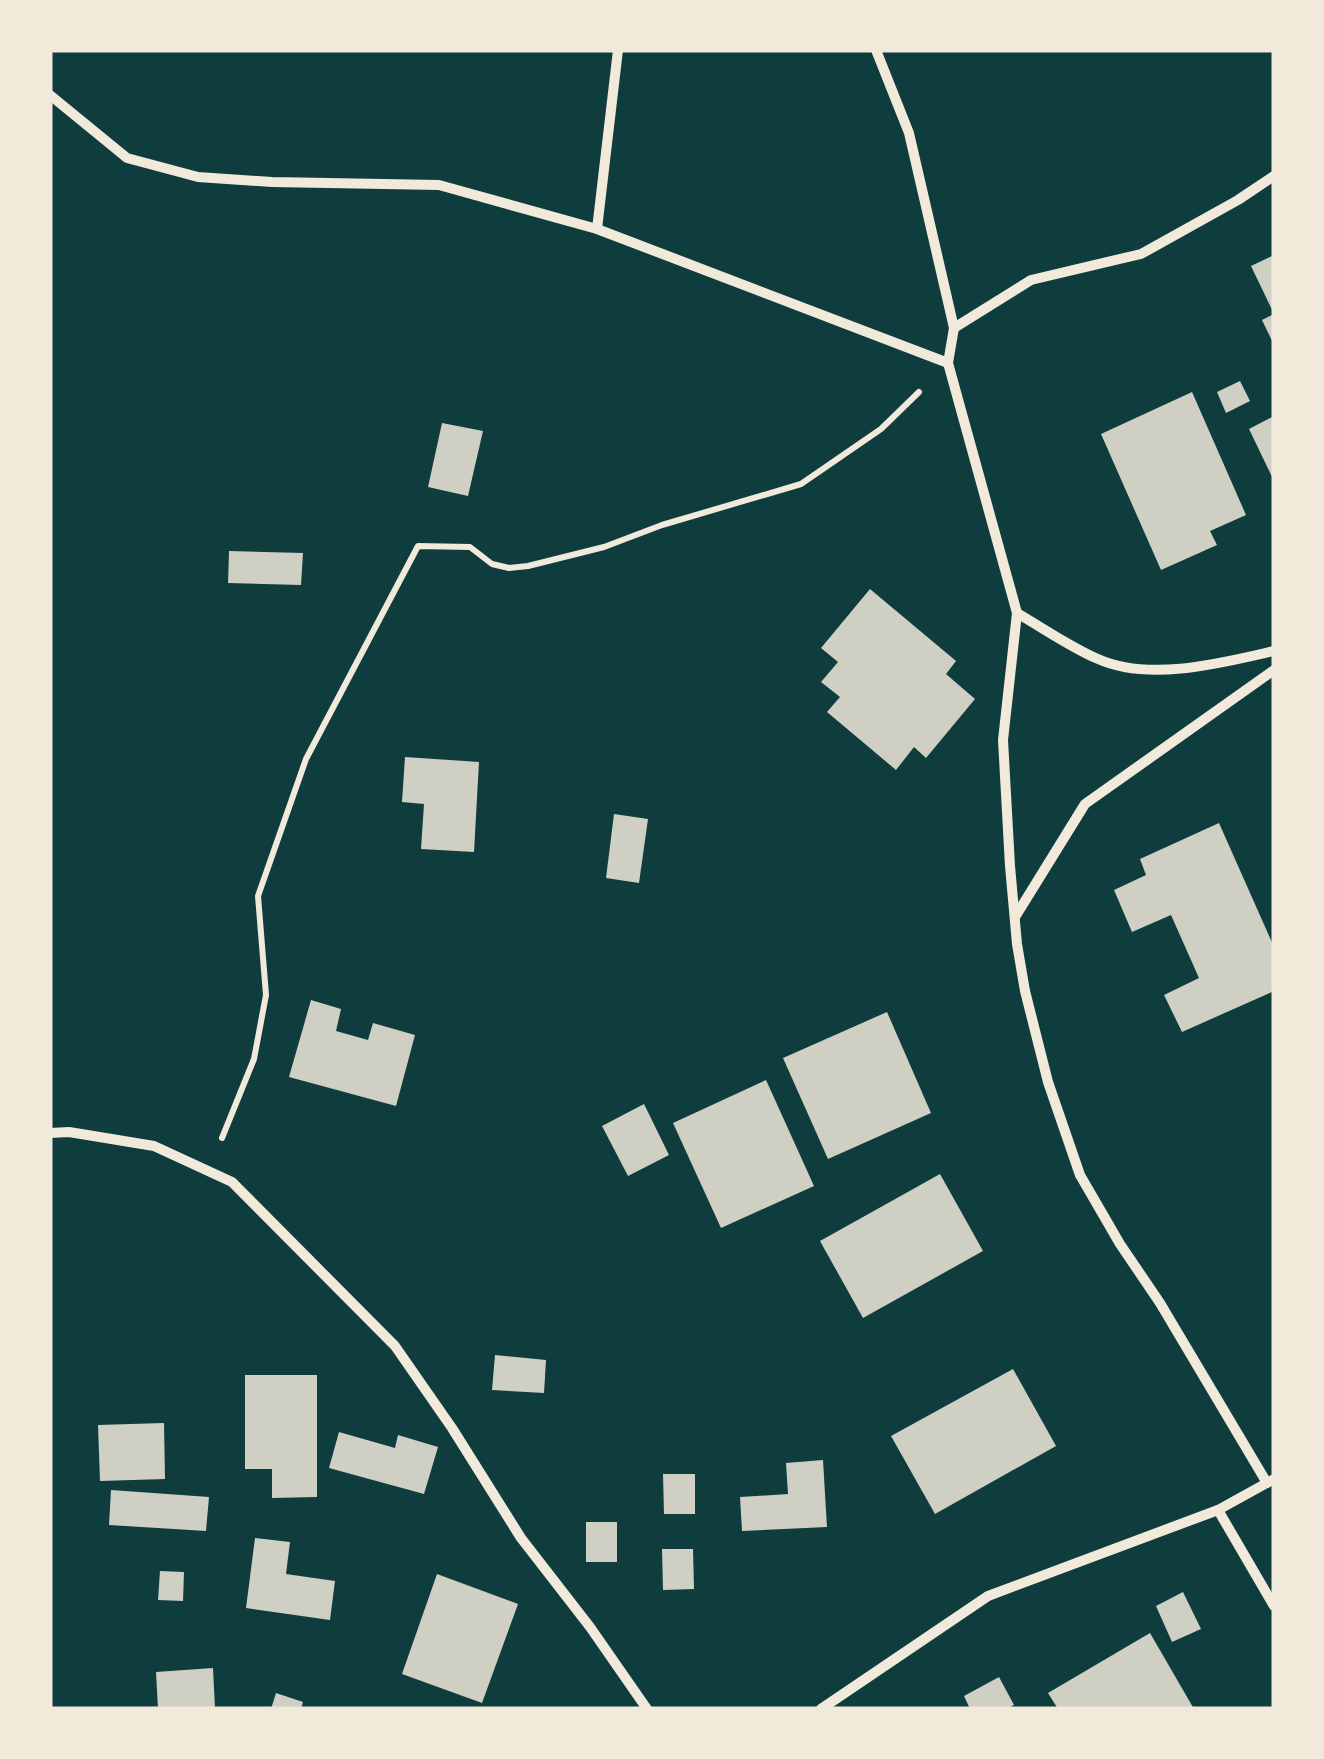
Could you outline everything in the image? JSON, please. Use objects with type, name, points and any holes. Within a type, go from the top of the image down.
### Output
[{"type":"street","points":[[597,230],[618,50]]},
{"type":"street","points":[[821,1709],[988,1596],[1218,1510],[1270,1481],[1080,1176],[1048,1082],[1025,990],[1014,918],[1003,740],[1016,614],[948,363],[954,328],[908,133],[876,50]]},
{"type":"street","points":[[50,95],[127,158],[198,177],[439,185],[597,230],[948,363]]},
{"type":"street","points":[[954,328],[1031,280],[1142,254],[1274,176]]},
{"type":"street","points":[[1016,614],[1100,660],[1125,667],[1191,668],[1274,651]]},
{"type":"street","points":[[1014,918],[1086,804],[1274,670]]},
{"type":"street","points":[[50,1133],[69,1132],[154,1146],[232,1182],[395,1346],[521,1538],[647,1709]]},
{"type":"street","points":[[1218,1510],[1274,1606]]},
{"type":"path","points":[[208,1172],[254,1059],[266,995],[258,896],[306,759],[418,546],[470,547],[500,567],[528,566],[604,548],[662,525],[802,484],[881,430],[948,363]]},
{"type":"building","points":[[1274,255],[1274,314],[1251,266]]},
{"type":"building","points":[[1274,314],[1274,345],[1262,320]]},
{"type":"building","points":[[1240,381],[1250,401],[1226,413],[1217,392]]},
{"type":"building","points":[[1192,392],[1246,515],[1210,531],[1217,545],[1161,570],[1101,434]]},
{"type":"building","points":[[1274,416],[1274,481],[1249,429]]},
{"type":"building","points":[[442,423],[483,431],[468,496],[428,487]]},
{"type":"building","points":[[229,551],[303,553],[301,585],[228,583]]},
{"type":"building","points":[[870,589],[956,661],[946,674],[975,699],[926,758],[914,747],[896,770],[827,712],[840,697],[821,682],[838,662],[821,648]]},
{"type":"building","points":[[405,757],[479,762],[474,852],[421,849],[424,804],[402,802]]},
{"type":"building","points":[[614,814],[648,819],[639,883],[606,878]]},
{"type":"building","points":[[1219,823],[1274,947],[1274,991],[1182,1032],[1164,995],[1199,978],[1171,915],[1132,932],[1114,890],[1146,875],[1140,859]]},
{"type":"building","points":[[311,1000],[341,1009],[336,1031],[368,1040],[373,1023],[415,1035],[396,1106],[289,1077]]},
{"type":"building","points":[[887,1012],[931,1113],[828,1159],[783,1058]]},
{"type":"building","points":[[766,1080],[814,1186],[721,1228],[673,1123]]},
{"type":"building","points":[[644,1104],[669,1155],[628,1176],[602,1126]]},
{"type":"building","points":[[940,1174],[983,1251],[863,1318],[820,1241]]},
{"type":"building","points":[[495,1355],[546,1360],[544,1393],[492,1390]]},
{"type":"building","points":[[1013,1369],[1056,1446],[935,1514],[891,1436]]},
{"type":"building","points":[[245,1375],[317,1375],[317,1497],[272,1498],[272,1469],[245,1469]]},
{"type":"building","points":[[164,1423],[165,1479],[100,1481],[98,1425]]},
{"type":"building","points":[[339,1432],[395,1448],[398,1435],[438,1447],[424,1494],[329,1468]]},
{"type":"building","points":[[823,1460],[827,1527],[742,1531],[740,1497],[788,1494],[786,1463]]},
{"type":"building","points":[[663,1474],[695,1474],[695,1514],[664,1514]]},
{"type":"building","points":[[111,1490],[209,1497],[206,1531],[109,1525]]},
{"type":"building","points":[[586,1522],[617,1522],[617,1562],[586,1562]]},
{"type":"building","points":[[255,1538],[290,1542],[286,1574],[335,1581],[330,1620],[246,1608]]},
{"type":"building","points":[[662,1549],[693,1549],[694,1589],[663,1590]]},
{"type":"building","points":[[160,1571],[184,1572],[183,1601],[158,1600]]},
{"type":"building","points":[[437,1574],[518,1604],[482,1703],[402,1674]]},
{"type":"building","points":[[1183,1592],[1201,1629],[1172,1642],[1156,1606]]},
{"type":"building","points":[[1150,1633],[1194,1709],[1058,1709],[1048,1693]]},
{"type":"building","points":[[213,1668],[215,1709],[158,1709],[156,1672]]},
{"type":"building","points":[[999,1677],[1014,1705],[1006,1709],[970,1709],[964,1696]]},
{"type":"building","points":[[276,1693],[303,1702],[301,1709],[271,1709]]}]
